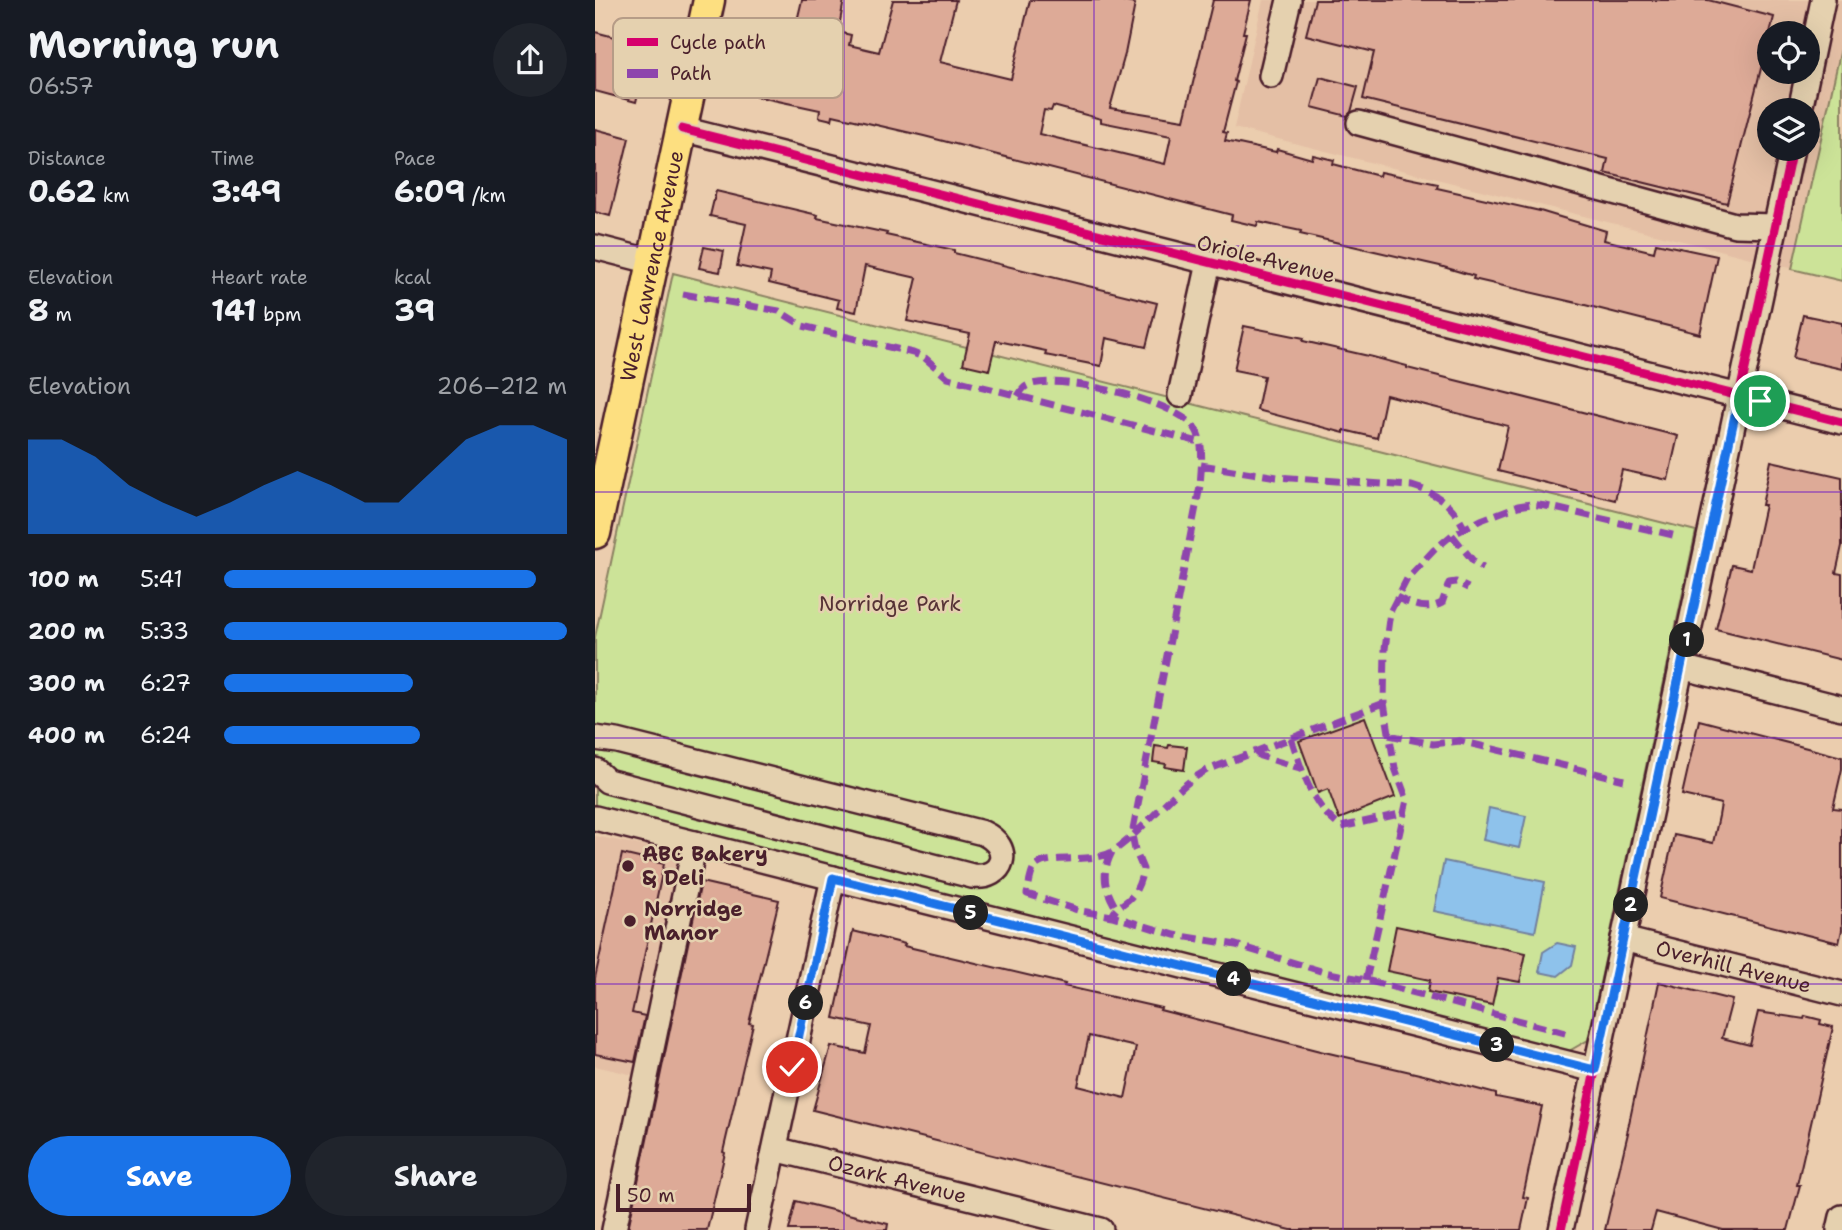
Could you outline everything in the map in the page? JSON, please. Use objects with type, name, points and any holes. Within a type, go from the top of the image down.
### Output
[{"type":"main road","name":"West Lawrence Avenue","points":[[705,18],[709,0]]},
{"type":"main road","name":"West Lawrence Avenue","points":[[595,533],[688,98]]},
{"type":"street","points":[[1271,76],[1289,0]]},
{"type":"street","points":[[1803,98],[1823,0]]},
{"type":"street","points":[[1359,123],[1735,225],[1775,226]]},
{"type":"street","name":"Oriole Avenue","points":[[682,129],[1842,422]]},
{"type":"street","points":[[1561,1230],[1789,161]]},
{"type":"street","points":[[595,247],[653,262]]},
{"type":"street","points":[[1180,395],[1209,263]]},
{"type":"street","points":[[1681,667],[1842,708]]},
{"type":"street","points":[[595,738],[631,744],[983,833],[998,842],[1001,860],[990,875],[972,876],[607,781],[595,770]]},
{"type":"street","points":[[595,818],[1595,1070]]},
{"type":"street","points":[[614,1230],[695,844]]},
{"type":"street","points":[[757,1230],[833,878]]},
{"type":"street","name":"Overhill Avenue","points":[[1623,939],[1842,994]]},
{"type":"street","name":"Ozark Avenue","points":[[775,1149],[1101,1230]]},
{"type":"street","points":[[1839,1230],[1842,1217]]},
{"type":"shaded area","points":[[1263,0],[1842,0],[1842,281],[1234,128]]},
{"type":"shaded area","name":"Norridge Manor","points":[[595,836],[685,854],[638,1076],[595,1066]]},
{"type":"green space","points":[[1842,44],[1842,281],[1792,269],[1816,161],[1820,161],[1820,143]]},
{"type":"green space","name":"Norridge Park","points":[[673,273],[1696,531],[1588,1040],[1569,1051],[595,806],[595,637]]},
{"type":"water","points":[[1489,808],[1526,816],[1519,848],[1483,840]]},
{"type":"water","points":[[1444,861],[1545,882],[1535,932],[1434,911]]},
{"type":"water","points":[[1557,943],[1576,947],[1572,965],[1558,976],[1539,972],[1543,952]]},
{"type":"building","points":[[802,0],[844,0],[841,18],[798,18]]},
{"type":"building","points":[[893,0],[956,0],[940,62],[1011,79],[1030,0],[1118,0],[1135,4],[1110,108],[1184,120],[1213,0],[1251,0],[1234,81],[1236,82],[1223,132],[1227,133],[1225,141],[1276,152],[1277,149],[1312,159],[1313,155],[1334,160],[1333,164],[1379,176],[1380,172],[1438,184],[1437,188],[1540,211],[1606,231],[1604,240],[1654,252],[1656,243],[1717,256],[1700,334],[1473,279],[1474,276],[1440,266],[1300,234],[1301,231],[1258,222],[1257,226],[1231,220],[1232,215],[924,136],[833,115],[832,120],[819,117],[820,110],[764,98],[843,98],[843,33],[851,35],[849,45],[879,52]],"holes":[[[1053,106],[1101,119],[1101,122],[1171,136],[1165,164],[1039,134],[1044,110],[1051,111]]]},
{"type":"building","points":[[1315,0],[1708,0],[1774,17],[1773,21],[1757,21],[1757,84],[1727,203],[1605,173],[1608,159],[1363,99],[1374,52],[1306,35]]},
{"type":"building","points":[[595,32],[613,37],[613,96],[595,91]]},
{"type":"building","points":[[1320,77],[1358,87],[1351,112],[1347,116],[1312,107]]},
{"type":"building","points":[[621,98],[637,98],[636,102]]},
{"type":"building","points":[[595,129],[629,138],[610,216],[595,212]]},
{"type":"building","points":[[716,191],[1157,303],[1146,347],[1106,338],[1101,366],[1045,355],[1046,351],[996,341],[989,370],[963,364],[970,334],[907,321],[917,278],[865,266],[856,312],[837,308],[839,300],[769,283],[771,273],[737,266],[746,224],[710,216]]},
{"type":"building","points":[[704,247],[724,251],[720,272],[699,268]]},
{"type":"building","points":[[1803,315],[1842,323],[1842,369],[1793,358]]},
{"type":"building","points":[[1244,326],[1304,338],[1303,341],[1678,436],[1668,480],[1622,470],[1615,500],[1498,471],[1508,426],[1386,395],[1377,438],[1344,430],[1344,433],[1257,410],[1264,376],[1234,370]]},
{"type":"building","points":[[1771,461],[1842,477],[1842,546],[1836,573],[1842,574],[1842,660],[1716,629],[1732,565],[1751,569],[1765,505],[1762,505]]},
{"type":"building","points":[[1365,717],[1395,797],[1339,819],[1328,789],[1318,793],[1299,741]]},
{"type":"building","points":[[1699,720],[1842,757],[1833,808],[1842,809],[1842,930],[1839,943],[1660,898],[1674,835],[1713,843],[1719,816],[1721,804],[1682,795]]},
{"type":"building","points":[[1169,745],[1187,747],[1184,770],[1153,762],[1155,746],[1168,748]]},
{"type":"building","name":"Norridge Manor","points":[[622,854],[664,864],[632,1013],[645,1016],[635,1062],[595,1054],[595,978]]},
{"type":"building","points":[[701,882],[779,900],[749,1023],[753,1024],[707,1230],[631,1230],[628,1229]]},
{"type":"building","points":[[1396,926],[1526,953],[1520,982],[1498,978],[1492,1005],[1428,992],[1430,980],[1387,971]]},
{"type":"building","points":[[853,931],[1320,1051],[1428,1076],[1496,1094],[1496,1097],[1542,1106],[1523,1197],[1528,1198],[1521,1230],[1291,1230],[813,1110],[831,1046],[865,1053],[871,1026],[834,1018]],"holes":[[[1089,1036],[1136,1047],[1125,1098],[1078,1086]]]},
{"type":"building","points":[[1659,982],[1732,1000],[1722,1038],[1750,1045],[1758,1012],[1804,1019],[1805,1016],[1821,1020],[1820,1024],[1833,1027],[1788,1230],[1723,1230],[1656,1212],[1651,1230],[1605,1230]]},
{"type":"building","points":[[796,1201],[888,1224],[887,1230],[789,1230]]},
{"type":"marked path","points":[[683,294],[779,311],[803,326],[913,353],[925,358],[948,378],[1199,442]]},
{"type":"marked path","points":[[1018,396],[1027,386],[1044,382],[1090,386],[1117,392],[1166,408],[1184,418],[1195,428],[1200,441],[1200,486],[1132,835],[1143,869],[1134,893],[1112,916]]},
{"type":"marked path","points":[[1201,465],[1277,477],[1412,486],[1443,501],[1455,512],[1464,528]]},
{"type":"marked path","points":[[1366,980],[1407,800],[1395,768],[1384,703],[1385,649],[1390,612],[1407,579],[1452,535],[1518,506],[1546,506],[1677,536]]},
{"type":"marked path","points":[[1452,535],[1474,562],[1483,568]]},
{"type":"marked path","points":[[1396,597],[1413,605],[1430,607],[1442,603],[1449,583],[1456,582],[1468,588]]},
{"type":"marked path","points":[[1384,703],[1207,770],[1181,788],[1125,843],[1112,852],[1103,856],[1039,863],[1034,868],[1027,894],[1081,911],[1112,916],[1175,935],[1236,945],[1324,972],[1366,980],[1569,1034]]},
{"type":"marked path","points":[[1389,735],[1433,744],[1460,741],[1624,780]]},
{"type":"marked path","points":[[1291,738],[1315,798],[1322,809],[1341,827],[1404,813]]},
{"type":"marked path","points":[[1255,751],[1260,756],[1300,768]]},
{"type":"marked path","points":[[1112,852],[1106,867],[1105,880],[1116,908]]},
{"type":"cycle path","points":[[682,129],[1842,422]]},
{"type":"cycle path","points":[[1561,1230],[1789,161]]},
{"type":"place","name":"ABC Bakery & Deli","points":[[628,866]]},
{"type":"place","name":"Norridge Manor","points":[[630,921]]},
{"type":"route","points":[[792,1067],[833,878],[1595,1070],[1739,396],[1760,401]]}]
